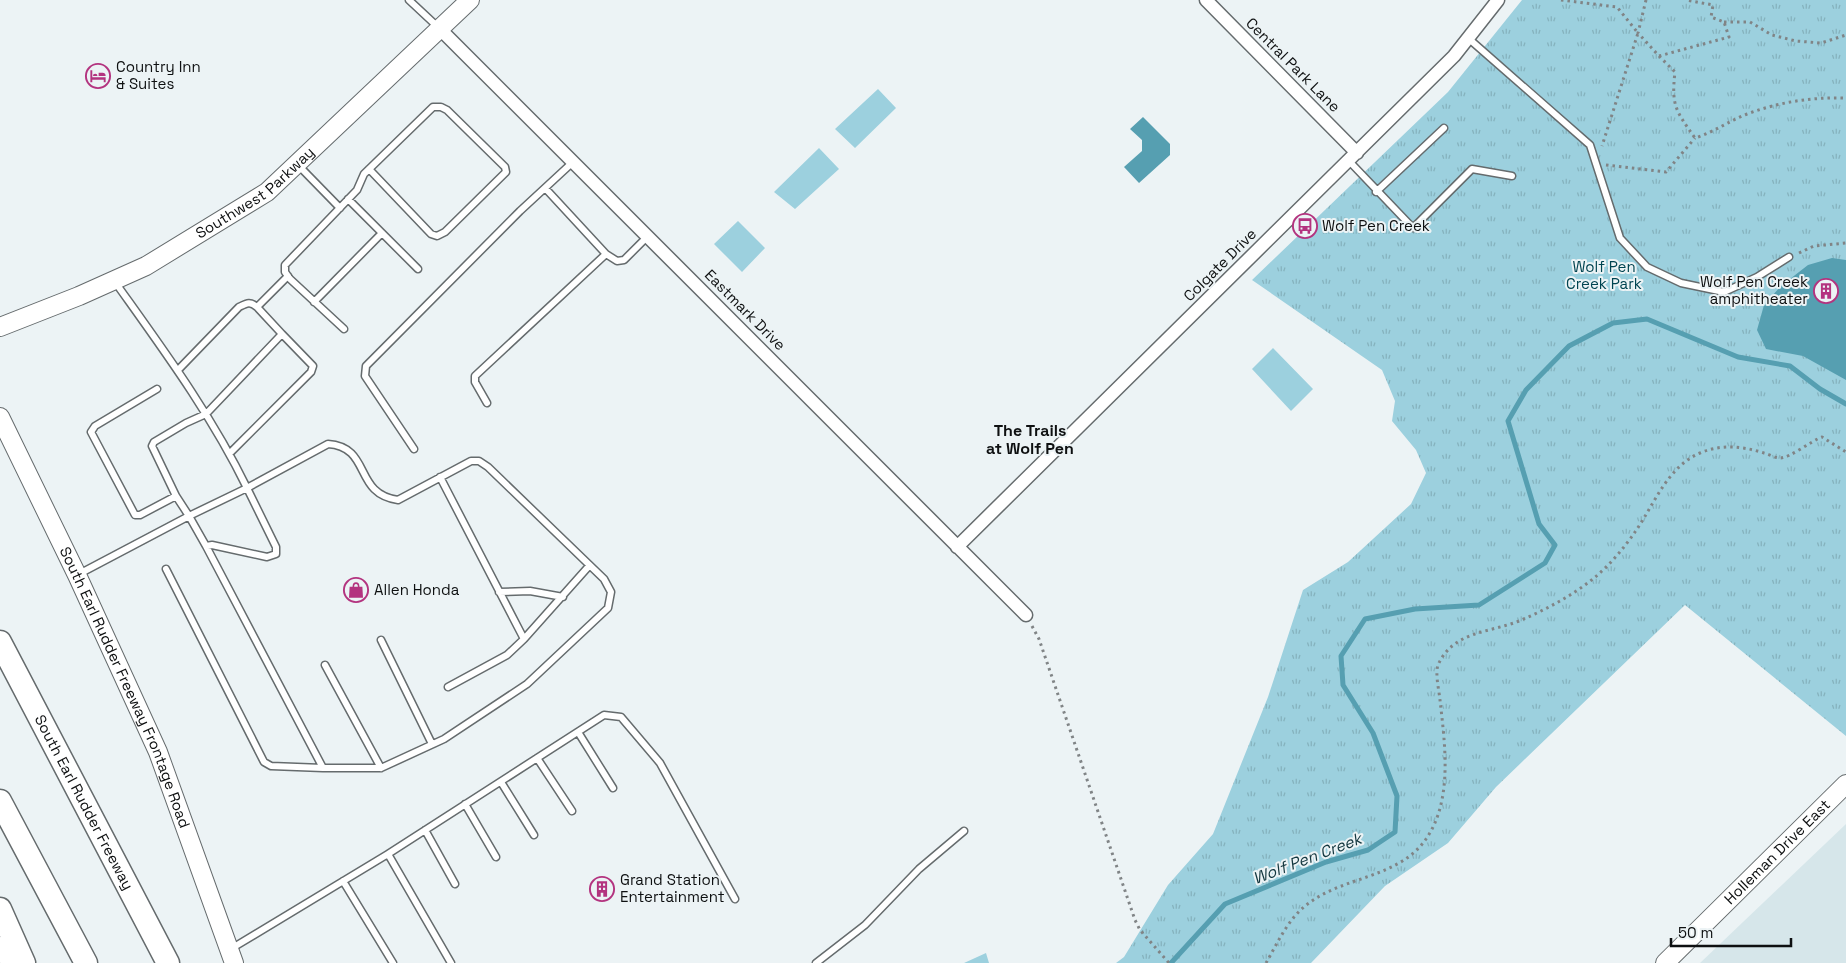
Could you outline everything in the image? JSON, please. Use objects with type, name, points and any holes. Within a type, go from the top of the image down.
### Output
[{"type":"highway","name":"South Earl Rudder Freeway","points":[[0,642],[168,963]]},
{"type":"highway","points":[[0,801],[86,963]]},
{"type":"highway","points":[[119,870],[177,963]]},
{"type":"highway","points":[[0,909],[24,963]]},
{"type":"main road","name":"Southwest Parkway","points":[[0,327],[146,266],[268,192],[470,0]]},
{"type":"main road","name":"South Earl Rudder Freeway Frontage Road","points":[[0,417],[77,575],[158,752],[232,956]]},
{"type":"main road","name":"Holleman Drive East","points":[[1665,963],[1846,784]]},
{"type":"main road","points":[[0,946],[11,963]]},
{"type":"street","name":"Central Park Lane","points":[[1206,0],[1353,157]]},
{"type":"street","name":"Colgate Drive","points":[[957,547],[1454,56],[1498,0]]},
{"type":"street","name":"Eastmark Drive","points":[[440,29],[1026,615]]},
{"type":"lane","points":[[408,0],[440,29]]},
{"type":"lane","points":[[1468,38],[1590,145],[1620,238],[1647,267],[1681,283],[1724,292],[1757,277],[1789,257]]},
{"type":"lane","points":[[344,329],[288,276],[285,272],[285,265],[357,190],[364,174],[369,169],[433,107],[441,106],[505,167],[506,172],[445,232],[437,236],[431,234],[369,169]]},
{"type":"lane","points":[[1376,192],[1444,128]]},
{"type":"lane","points":[[1353,157],[1376,192],[1413,228],[1472,169],[1512,176]]},
{"type":"lane","points":[[414,449],[365,376],[366,366],[573,162]]},
{"type":"lane","points":[[297,164],[340,208]]},
{"type":"lane","points":[[545,188],[606,254],[616,262],[624,260],[648,236]]},
{"type":"lane","points":[[348,199],[418,269]]},
{"type":"lane","points":[[314,302],[382,233]]},
{"type":"lane","points":[[487,403],[475,382],[475,376],[606,254]]},
{"type":"lane","points":[[257,307],[288,276]]},
{"type":"lane","points":[[114,280],[178,370],[230,453],[276,547],[276,554],[267,557],[212,545],[206,546]]},
{"type":"lane","points":[[178,370],[239,307],[247,303],[252,303],[257,307],[312,366],[311,372],[230,453]]},
{"type":"lane","points":[[282,334],[206,414],[186,423],[154,442],[152,446],[176,496],[206,546],[323,768]]},
{"type":"lane","points":[[157,389],[95,426],[91,432],[135,515],[140,515],[176,496]]},
{"type":"lane","points":[[77,575],[247,488],[328,444],[342,445],[353,453],[374,491],[386,498],[398,500],[471,461],[479,461],[488,466],[604,579],[611,592],[608,608],[527,684],[444,739],[381,768],[271,766],[264,762],[166,569]]},
{"type":"lane","points":[[440,477],[524,639]]},
{"type":"lane","points":[[448,687],[507,655],[563,597],[589,566]]},
{"type":"lane","points":[[499,592],[530,591],[563,597]]},
{"type":"lane","points":[[381,640],[432,744]]},
{"type":"lane","points":[[325,664],[381,768]]},
{"type":"lane","points":[[232,956],[343,881],[604,715],[621,717],[660,763],[735,899]]},
{"type":"lane","points":[[578,732],[613,788]]},
{"type":"lane","points":[[537,758],[572,811]]},
{"type":"lane","points":[[501,782],[534,835]]},
{"type":"lane","points":[[465,804],[496,857]]},
{"type":"lane","points":[[425,830],[455,884]]},
{"type":"lane","points":[[816,963],[865,925],[919,869],[964,831]]},
{"type":"lane","points":[[388,854],[451,963]]},
{"type":"lane","points":[[343,881],[393,963]]},
{"type":"path","points":[[1561,0],[1617,7],[1638,33],[1675,72],[1672,96],[1679,115],[1695,138]]},
{"type":"path","points":[[1646,0],[1638,33],[1596,164],[1666,172],[1695,138],[1715,132],[1746,114],[1785,102],[1846,98]]},
{"type":"path","points":[[1686,0],[1713,5],[1711,17],[1724,22],[1750,22],[1772,35],[1796,41],[1820,43],[1845,37]]},
{"type":"path","points":[[1659,56],[1729,37],[1724,22]]},
{"type":"path","points":[[1789,257],[1814,246],[1846,243]]},
{"type":"path","points":[[1266,963],[1286,928],[1308,903],[1344,884],[1401,863],[1425,841],[1438,819],[1444,797],[1444,733],[1437,667],[1450,646],[1471,634],[1517,622],[1560,602],[1596,577],[1634,533],[1664,485],[1683,462],[1700,453],[1724,446],[1744,447],[1781,458],[1794,454],[1810,441],[1822,436],[1846,452]]},
{"type":"path","points":[[1026,615],[1039,639],[1135,920],[1153,948],[1169,963]]},
{"type":"shaded area","points":[[1143,117],[1170,144],[1170,155],[1139,183],[1124,167],[1142,151],[1142,140],[1130,129]]},
{"type":"shaded area","points":[[1832,258],[1846,260],[1846,380],[1803,356],[1766,349],[1757,330],[1764,305],[1781,286],[1808,265]]},
{"type":"shaded area","points":[[1846,824],[1846,963],[1700,963]]},
{"type":"green space","name":"Wolf Pen Creek Park","points":[[1522,0],[1846,0],[1846,736],[1685,605],[1496,787],[1448,843],[1385,886],[1311,963],[1116,963],[1124,957],[1168,885],[1213,834],[1268,697],[1303,590],[1348,562],[1411,504],[1426,473],[1416,450],[1392,421],[1395,401],[1382,370],[1252,280],[1448,92]]},
{"type":"green space","points":[[878,89],[896,108],[855,148],[835,129]]},
{"type":"green space","points":[[819,148],[839,169],[795,209],[774,192]]},
{"type":"green space","points":[[738,221],[765,248],[742,272],[714,244]]},
{"type":"green space","points":[[1273,348],[1313,389],[1291,411],[1252,369]]},
{"type":"green space","points":[[986,953],[989,963],[964,963]]},
{"type":"waterway","name":"Wolf Pen Creek","points":[[1171,963],[1225,904],[1326,862],[1368,850],[1395,832],[1397,796],[1373,733],[1343,685],[1341,656],[1365,619],[1415,609],[1479,605],[1545,563],[1555,545],[1539,524],[1508,421],[1526,390],[1569,346],[1613,323],[1647,319],[1738,357],[1790,366],[1820,389],[1846,404]]},
{"type":"place","name":"Country Inn & Suites","points":[[98,76]]},
{"type":"place","name":"Wolf Pen Creek","points":[[1305,226]]},
{"type":"place","name":"Wolf Pen Creek amphitheater","points":[[1826,291]]},
{"type":"place","name":"Allen Honda","points":[[356,590]]},
{"type":"place","name":"Grand Station Entertainment","points":[[602,889]]},
{"type":"district","name":"The Trails at Wolf Pen","points":[[1030,439]]}]
